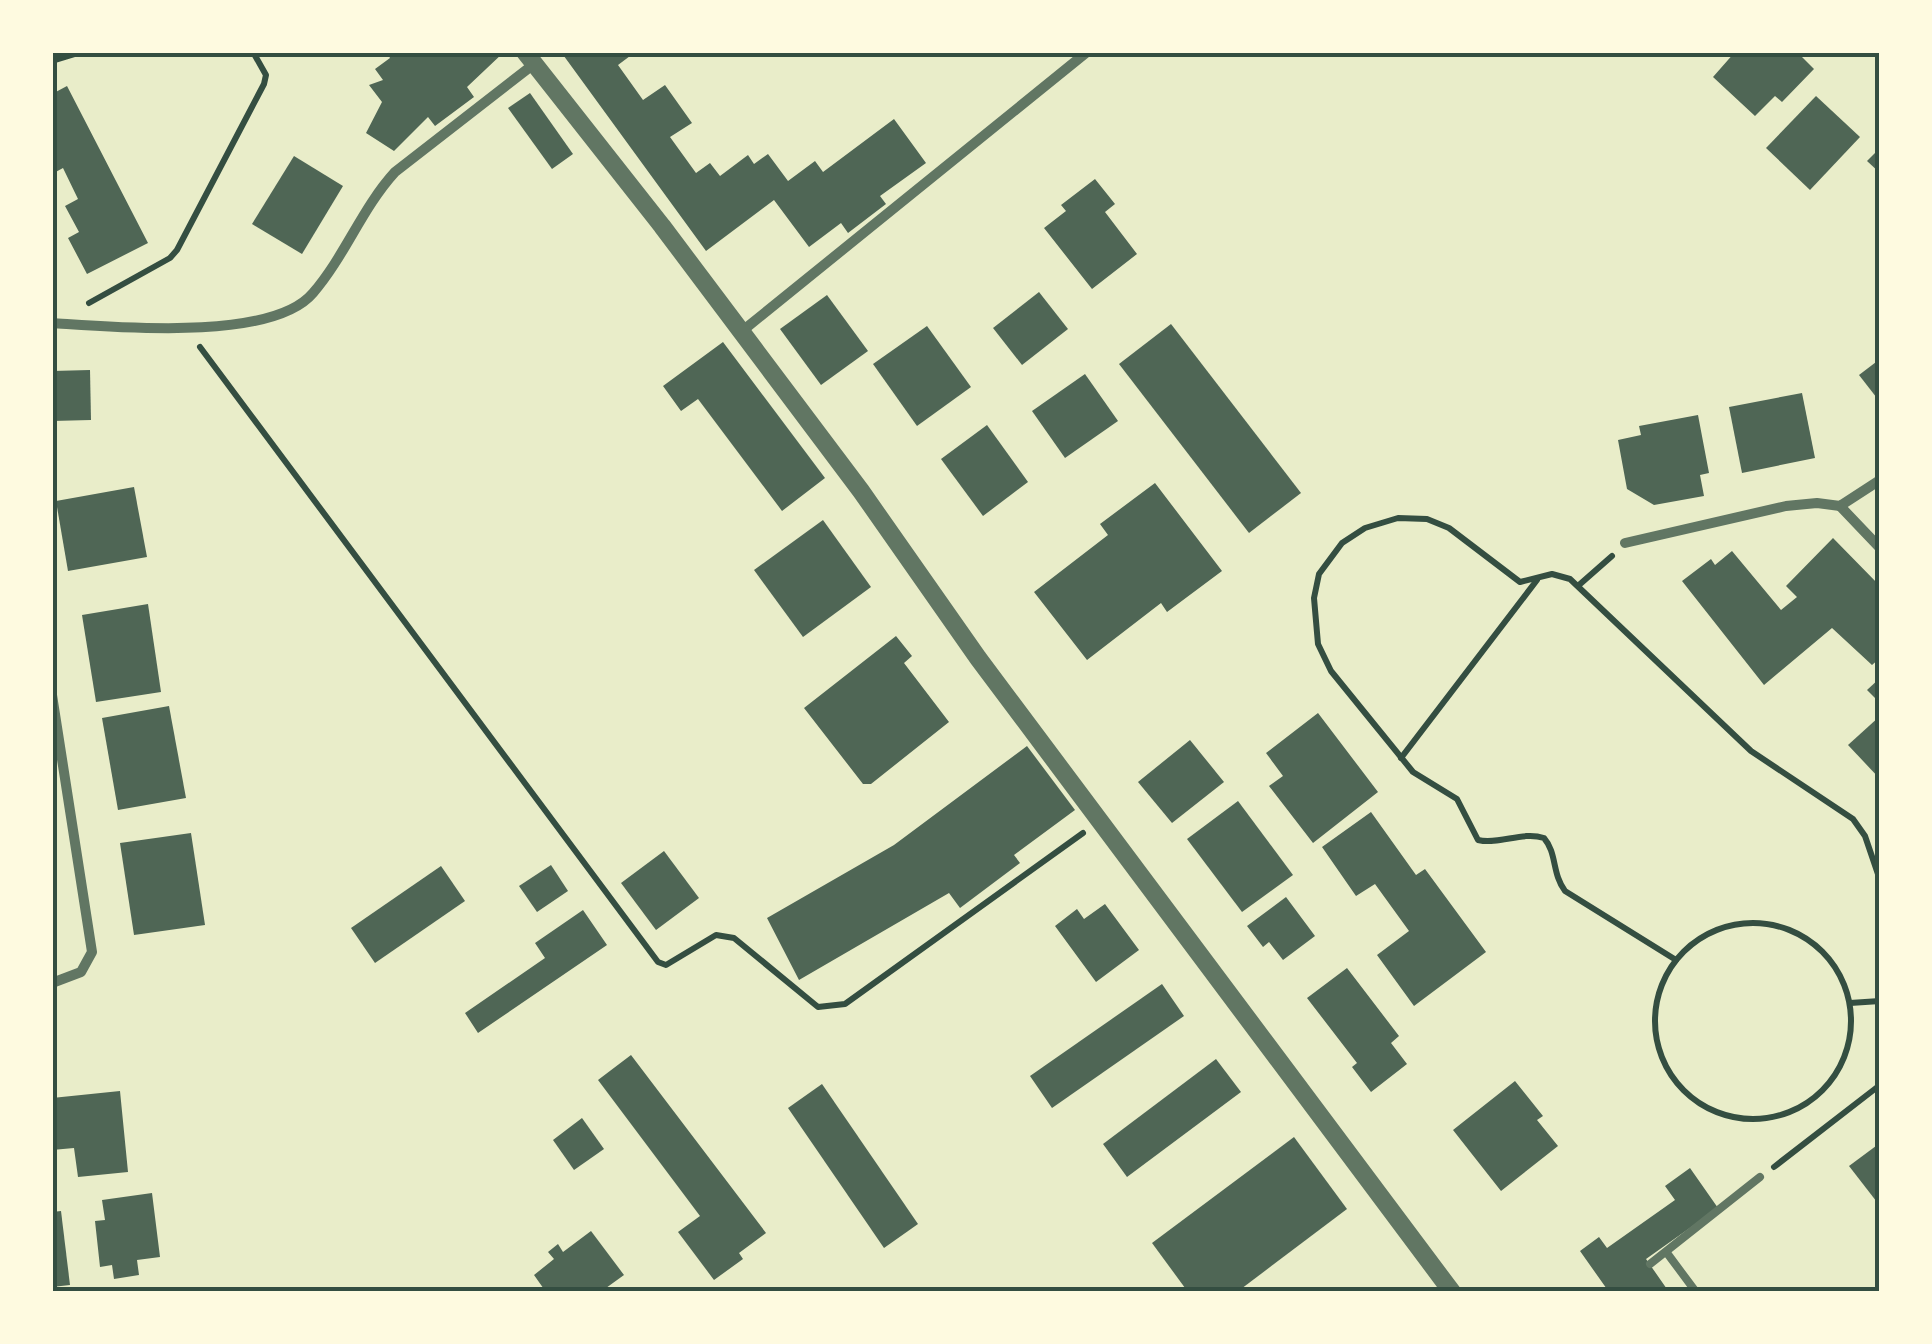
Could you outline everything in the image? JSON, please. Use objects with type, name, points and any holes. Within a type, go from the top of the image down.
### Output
[{"type":"street","points":[[741,332],[1087,52]]},
{"type":"street","points":[[55,320],[184,326],[250,324],[297,308],[314,292],[377,192],[395,172],[530,58],[741,332],[1452,1292]]},
{"type":"street","points":[[1840,506],[1880,480]]},
{"type":"street","points":[[1625,543],[1786,506],[1817,503],[1840,506],[1880,548]]},
{"type":"street","points":[[52,695],[92,952],[80,972],[52,984]]},
{"type":"lane","points":[[1650,1264],[1760,1177]]},
{"type":"lane","points":[[1667,1252],[1696,1292]]},
{"type":"path","points":[[52,62],[75,54],[188,52]]},
{"type":"path","points":[[55,320],[170,258],[177,250],[264,84],[266,74],[253,52]]},
{"type":"path","points":[[184,326],[658,962],[666,966],[724,934],[818,1007],[845,1004],[1100,820]]},
{"type":"path","points":[[1676,960],[1565,890],[1558,880],[1552,849],[1544,838],[1530,835],[1491,842],[1473,836],[1457,799],[1418,777],[1331,671],[1318,644],[1314,598],[1319,574],[1342,542],[1366,528],[1398,518],[1418,518],[1449,528],[1512,578],[1529,582],[1562,574],[1579,585],[1752,751],[1853,819],[1865,836],[1880,880]]},
{"type":"path","points":[[1579,585],[1625,543]]},
{"type":"path","points":[[1401,758],[1538,579]]},
{"type":"path","points":[[1749,923],[1777,926],[1803,936],[1825,954],[1841,976],[1850,1002],[1852,1020],[1845,1055],[1827,1086],[1814,1098],[1783,1114],[1765,1118],[1730,1116],[1698,1101],[1672,1076],[1658,1044],[1660,992],[1676,960],[1697,941],[1722,928],[1749,923]]},
{"type":"path","points":[[1850,1002],[1880,1001]]},
{"type":"path","points":[[1760,1177],[1880,1085]]},
{"type":"building","points":[[387,52],[504,52],[467,87],[474,97],[435,126],[428,117],[394,151],[366,133],[382,102],[369,85],[383,80],[375,69],[390,58]]},
{"type":"building","points":[[561,52],[627,52],[630,56],[618,65],[643,100],[665,85],[692,123],[670,137],[696,173],[710,163],[720,176],[748,155],[754,164],[768,154],[788,181],[815,161],[823,172],[894,119],[926,163],[880,196],[886,204],[848,233],[841,223],[809,247],[774,200],[706,251]]},
{"type":"building","points":[[1735,52],[1797,52],[1814,69],[1782,102],[1775,96],[1755,116],[1713,77]]},
{"type":"building","points":[[67,86],[148,243],[87,274],[68,238],[79,232],[65,206],[78,199],[63,168],[52,174],[52,94]]},
{"type":"building","points":[[530,93],[573,154],[552,169],[508,108]]},
{"type":"building","points":[[1816,96],[1860,137],[1810,190],[1766,148]]},
{"type":"building","points":[[1880,148],[1880,173],[1867,161]]},
{"type":"building","points":[[294,156],[343,186],[302,254],[252,224]]},
{"type":"building","points":[[1095,179],[1115,204],[1105,212],[1137,254],[1092,289],[1044,228],[1066,211],[1061,205]]},
{"type":"building","points":[[1039,292],[1068,329],[1022,365],[993,328]]},
{"type":"building","points":[[827,295],[868,351],[821,385],[780,329]]},
{"type":"building","points":[[1171,324],[1301,493],[1249,533],[1119,364]]},
{"type":"building","points":[[927,326],[971,387],[917,426],[873,364]]},
{"type":"building","points":[[723,342],[825,478],[782,511],[698,399],[681,411],[663,386]]},
{"type":"building","points":[[1880,359],[1880,402],[1859,375]]},
{"type":"building","points":[[90,370],[91,420],[52,421],[52,371]]},
{"type":"building","points":[[1085,374],[1118,421],[1065,458],[1032,411]]},
{"type":"building","points":[[1802,393],[1815,458],[1742,473],[1729,407]]},
{"type":"building","points":[[1698,415],[1709,473],[1700,475],[1704,496],[1654,505],[1627,489],[1618,440],[1641,435],[1639,426]]},
{"type":"building","points":[[987,425],[1028,482],[983,516],[941,459]]},
{"type":"building","points":[[1155,483],[1222,571],[1167,612],[1161,603],[1087,660],[1034,592],[1108,535],[1100,524]]},
{"type":"building","points":[[134,487],[147,557],[68,571],[56,501]]},
{"type":"building","points":[[823,520],[871,587],[803,637],[754,570]]},
{"type":"building","points":[[1833,538],[1880,586],[1880,658],[1872,665],[1832,628],[1764,685],[1682,581],[1711,559],[1715,565],[1732,551],[1781,610],[1797,597],[1786,586]]},
{"type":"building","points":[[148,604],[161,692],[96,702],[82,615]]},
{"type":"building","points":[[896,636],[912,656],[904,663],[949,722],[871,784],[863,784],[804,708]]},
{"type":"building","points":[[1880,678],[1880,703],[1867,690]]},
{"type":"building","points":[[169,706],[186,798],[118,810],[102,718]]},
{"type":"building","points":[[1318,713],[1378,792],[1313,843],[1269,786],[1283,776],[1266,753]]},
{"type":"building","points":[[1880,716],[1880,779],[1848,745]]},
{"type":"building","points":[[1190,740],[1224,782],[1172,823],[1138,782]]},
{"type":"building","points":[[1027,746],[1075,810],[1014,855],[1020,863],[960,908],[949,893],[799,980],[767,918],[894,845]]},
{"type":"building","points":[[1238,801],[1293,875],[1242,912],[1187,839]]},
{"type":"building","points":[[1371,812],[1416,875],[1425,869],[1486,952],[1414,1006],[1377,955],[1409,931],[1375,884],[1356,896],[1322,847]]},
{"type":"building","points":[[191,833],[205,925],[134,935],[120,843]]},
{"type":"building","points":[[664,851],[699,898],[656,930],[621,883]]},
{"type":"building","points":[[551,865],[568,891],[537,912],[519,886]]},
{"type":"building","points":[[441,866],[465,901],[375,963],[351,928]]},
{"type":"building","points":[[1286,897],[1315,936],[1283,960],[1269,942],[1263,947],[1247,926]]},
{"type":"building","points":[[1105,904],[1139,950],[1096,982],[1055,926],[1077,909],[1084,919]]},
{"type":"building","points":[[583,910],[607,945],[478,1033],[465,1013],[545,958],[535,943]]},
{"type":"building","points":[[1347,968],[1399,1036],[1391,1043],[1407,1064],[1371,1092],[1352,1067],[1357,1063],[1307,998]]},
{"type":"building","points":[[1162,984],[1184,1016],[1052,1108],[1030,1076]]},
{"type":"building","points":[[631,1055],[766,1233],[739,1253],[743,1259],[714,1280],[678,1232],[700,1216],[598,1080]]},
{"type":"building","points":[[1216,1059],[1241,1092],[1127,1177],[1103,1144]]},
{"type":"building","points":[[1515,1081],[1543,1116],[1537,1120],[1558,1146],[1501,1191],[1453,1130]]},
{"type":"building","points":[[822,1084],[918,1224],[884,1248],[788,1108]]},
{"type":"building","points":[[120,1091],[128,1172],[78,1177],[74,1148],[52,1150],[52,1098]]},
{"type":"building","points":[[582,1118],[604,1149],[574,1170],[553,1140]]},
{"type":"building","points":[[1294,1137],[1347,1209],[1237,1292],[1188,1292],[1152,1243]]},
{"type":"building","points":[[1880,1143],[1880,1206],[1849,1166]]},
{"type":"building","points":[[1690,1168],[1718,1208],[1646,1259],[1669,1292],[1609,1292],[1580,1251],[1599,1237],[1607,1248],[1675,1200],[1665,1186]]},
{"type":"building","points":[[152,1193],[160,1257],[137,1260],[139,1275],[114,1279],[112,1265],[100,1267],[95,1221],[105,1220],[102,1200]]},
{"type":"building","points":[[61,1211],[70,1285],[52,1287],[52,1212]]},
{"type":"building","points":[[591,1231],[624,1275],[606,1288],[608,1292],[546,1292],[534,1275],[554,1259],[548,1252],[558,1244],[563,1252]]}]
